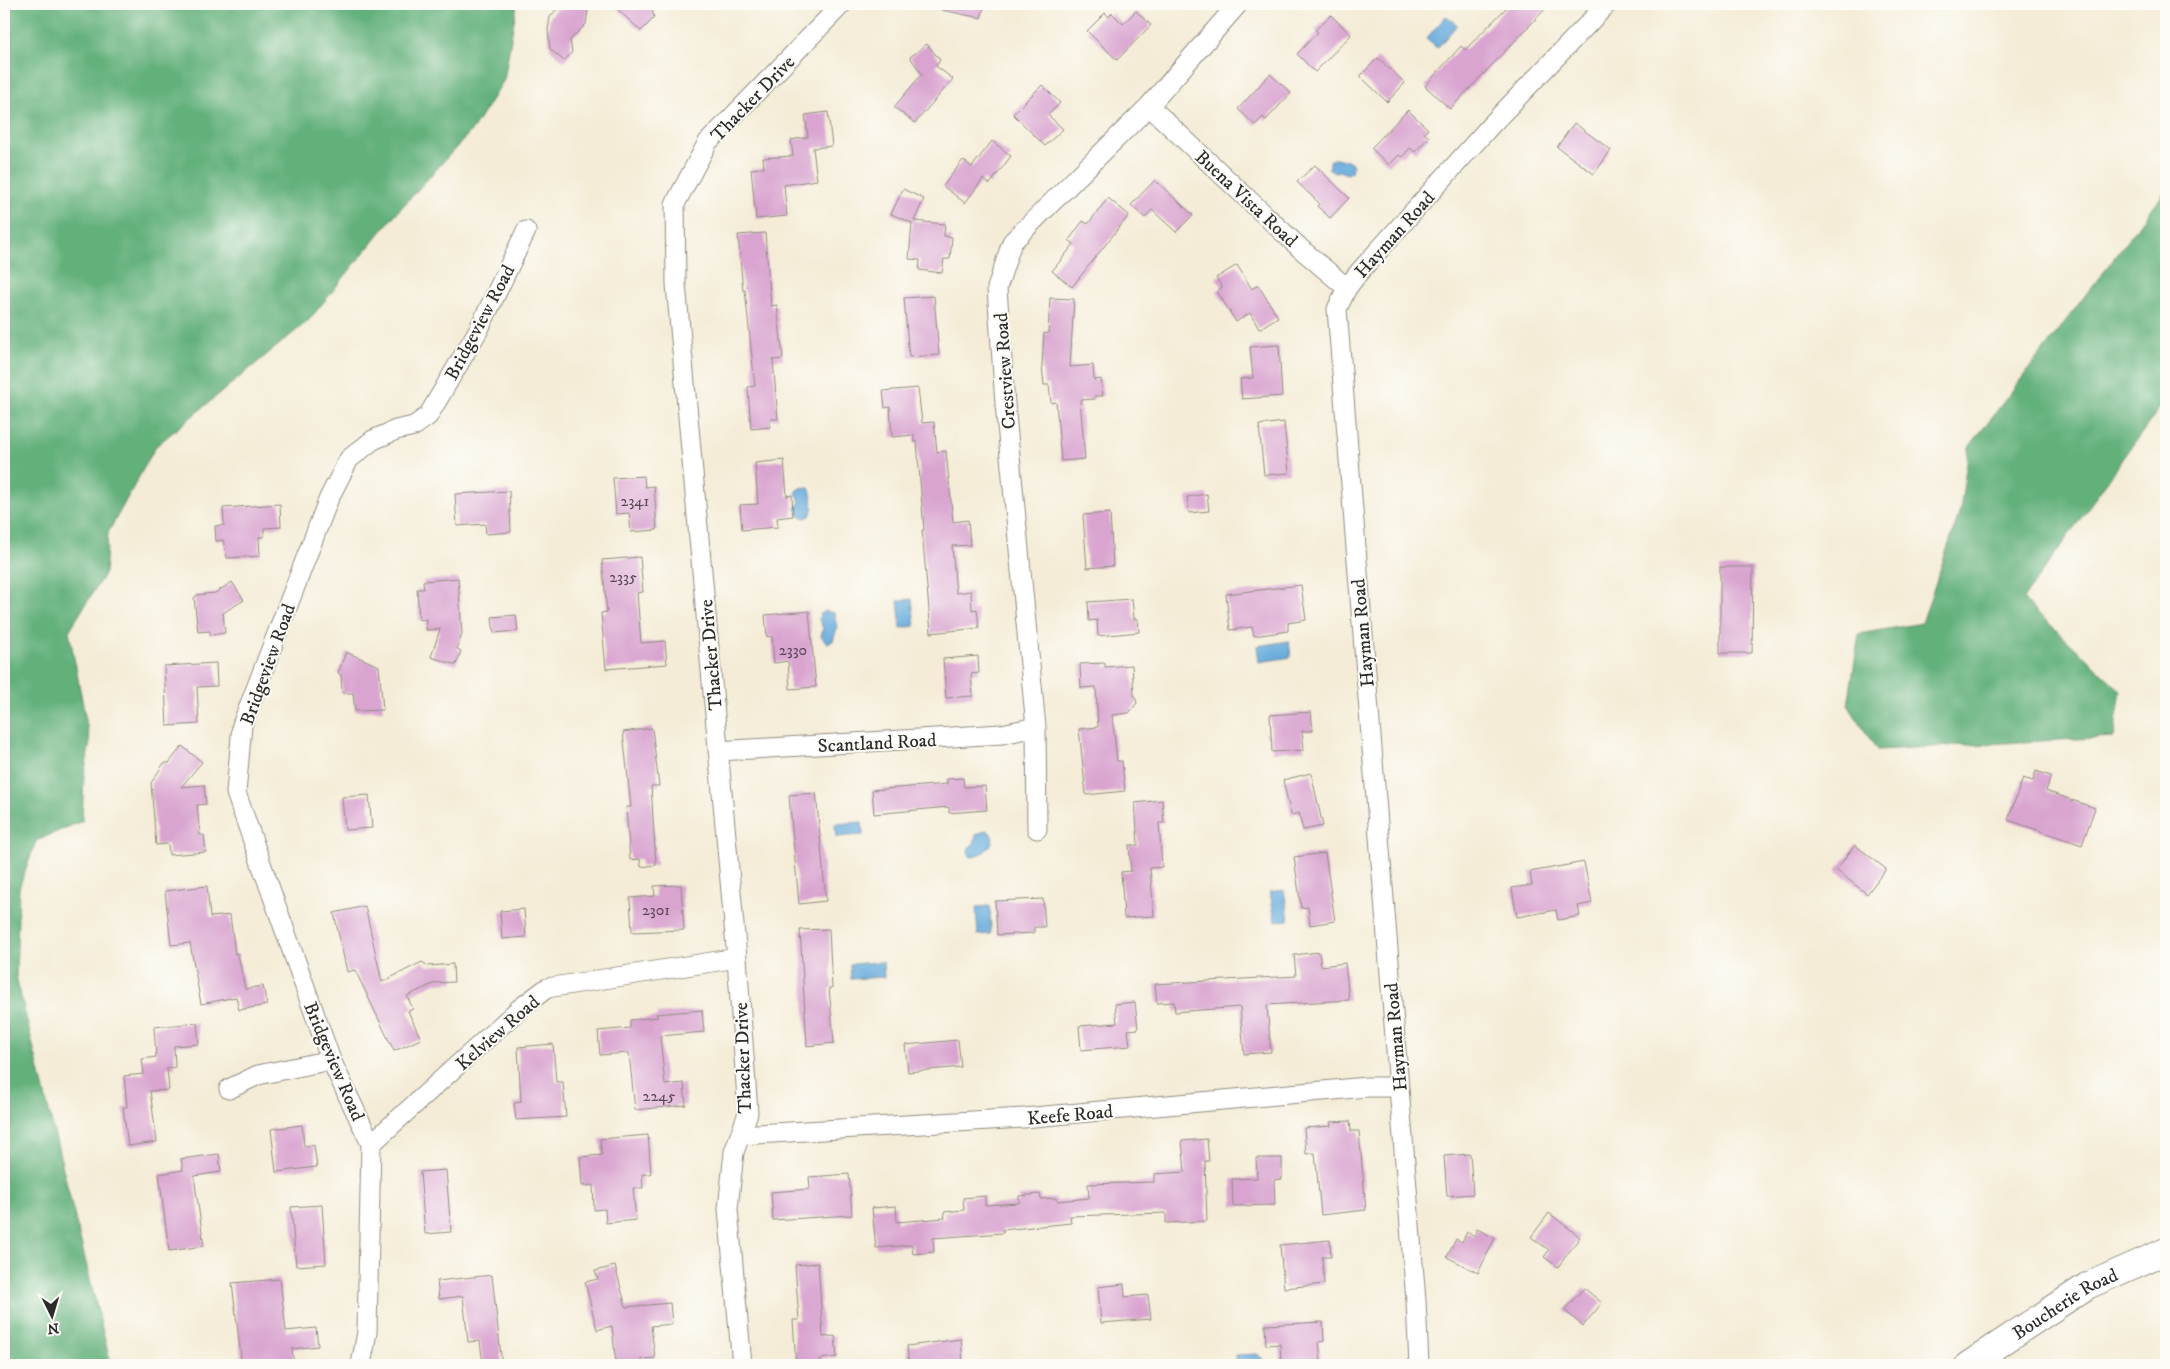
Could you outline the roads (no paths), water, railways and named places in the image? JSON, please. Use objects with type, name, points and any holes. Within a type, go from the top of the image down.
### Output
[{"type":"main road","name":"Boucherie Road","points":[[1968,1365],[2087,1286],[2166,1251]]},
{"type":"street","name":"Thacker Drive","points":[[742,1365],[728,1209],[734,1152],[748,1114],[737,958],[676,284],[675,204],[708,142],[842,4]]},
{"type":"street","name":"Crestview Road","points":[[1037,829],[1036,727],[1006,404],[998,288],[1012,242],[1149,106],[1238,4]]},
{"type":"street","name":"Hayman Road","points":[[1419,1365],[1399,1087],[1337,309],[1347,288],[1360,271],[1492,124],[1607,4]]},
{"type":"street","name":"Buena Vista Road","points":[[1149,106],[1301,249],[1347,288]]},
{"type":"street","name":"Bridgeview Road","points":[[361,1365],[367,1332],[371,1144],[331,1060],[236,793],[242,725],[329,498],[349,459],[373,440],[396,430],[414,426],[428,416],[479,329],[526,231]]},
{"type":"street","name":"Scantland Road","points":[[718,751],[1002,734],[1036,727]]},
{"type":"street","name":"Kelview Road","points":[[371,1144],[519,1009],[547,988],[737,958]]},
{"type":"street","points":[[229,1089],[258,1075],[331,1060]]},
{"type":"street","name":"Keefe Road","points":[[740,1134],[1023,1118],[1367,1087],[1399,1087]]},
{"type":"water","points":[[1446,16],[1457,25],[1437,48],[1426,39]]},
{"type":"water","points":[[1336,158],[1351,162],[1353,166],[1352,172],[1347,174],[1339,171],[1334,172],[1329,169],[1329,161]]},
{"type":"water","points":[[803,487],[809,488],[812,502],[810,516],[805,518],[799,516],[796,509],[800,501],[796,494],[798,489]]},
{"type":"water","points":[[912,599],[915,626],[901,628],[898,601]]},
{"type":"water","points":[[826,611],[834,613],[837,628],[833,641],[827,643],[821,637],[823,628],[819,619],[820,614]]},
{"type":"water","points":[[1289,641],[1291,657],[1259,662],[1257,646]]},
{"type":"water","points":[[862,822],[863,835],[836,837],[835,824]]},
{"type":"water","points":[[986,830],[991,833],[992,842],[986,851],[971,857],[968,852],[969,848],[974,844],[976,835]]},
{"type":"water","points":[[1284,890],[1289,920],[1275,921],[1270,892]]},
{"type":"water","points":[[990,906],[991,934],[978,935],[976,907]]},
{"type":"water","points":[[883,962],[884,977],[851,979],[850,964]]},
{"type":"water","points":[[1257,1354],[1263,1359],[1264,1365],[1237,1365],[1236,1355]]}]
